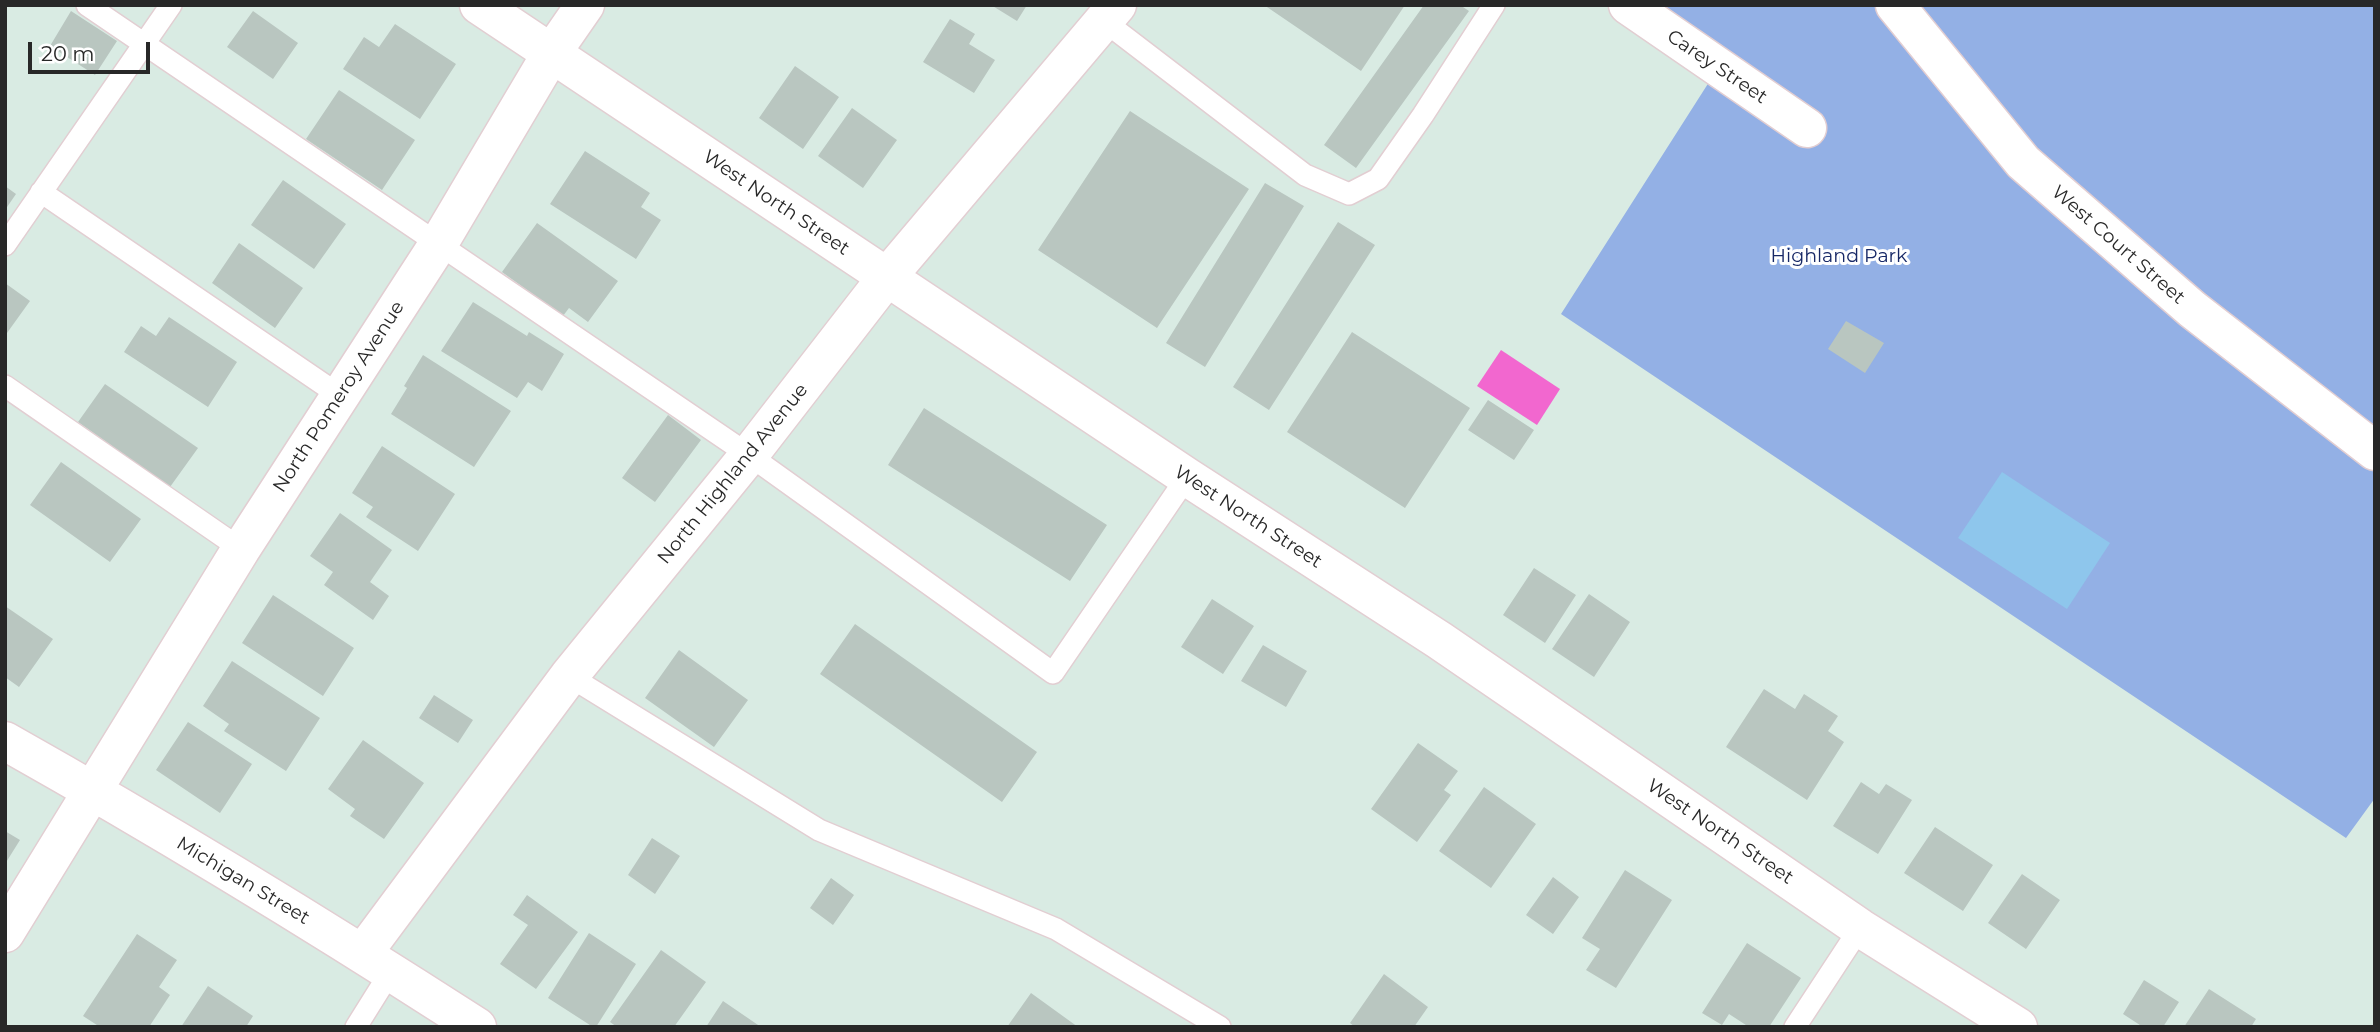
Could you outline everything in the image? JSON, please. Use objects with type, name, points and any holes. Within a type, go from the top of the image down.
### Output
[{"type":"street","name":"West North Street","points":[[480,5],[1187,477],[1439,640],[1860,928],[2018,1027]]},
{"type":"street","name":"North Pomeroy Avenue","points":[[5,933],[241,549],[439,243],[551,54],[585,5]]},
{"type":"street","name":"Carey Street","points":[[1628,5],[1807,128]]},
{"type":"street","name":"West Court Street","points":[[1895,5],[2023,162],[2192,309],[2375,451]]},
{"type":"street","name":"North Highland Avenue","points":[[377,962],[569,676],[749,455],[887,277],[1111,13]]},
{"type":"street","name":"Michigan Street","points":[[5,741],[94,791],[377,962],[477,1027]]},
{"type":"lane","points":[[87,5],[749,455],[1053,673],[1187,477]]},
{"type":"lane","points":[[5,245],[171,5]]},
{"type":"lane","points":[[1111,13],[1305,175],[1349,194],[1378,179],[1494,5]]},
{"type":"lane","points":[[41,192],[339,396]]},
{"type":"lane","points":[[5,386],[241,549]]},
{"type":"lane","points":[[569,676],[819,830],[1056,929],[1220,1027]]},
{"type":"lane","points":[[1795,1027],[1860,928]]},
{"type":"lane","points":[[356,1027],[377,962]]},
{"type":"green space","name":"Highland Park","points":[[1628,5],[2375,5],[2375,798],[2346,838],[1561,314],[1718,68]]},
{"type":"shaded area","points":[[1501,350],[1560,389],[1537,425],[1477,386]]},
{"type":"shaded area","points":[[2002,472],[2110,543],[2067,609],[1958,538]]},
{"type":"building","points":[[991,5],[1027,5],[1017,21]]},
{"type":"building","points":[[1264,5],[1405,5],[1361,71]]},
{"type":"building","points":[[1424,5],[1460,5],[1469,11],[1356,168],[1324,145]]},
{"type":"building","points":[[71,11],[117,41],[95,75],[50,46]]},
{"type":"building","points":[[253,11],[298,43],[273,79],[227,47]]},
{"type":"building","points":[[950,19],[975,34],[969,44],[995,60],[974,93],[923,62]]},
{"type":"building","points":[[395,24],[456,64],[420,119],[343,69],[364,37],[379,47]]},
{"type":"building","points":[[795,66],[839,97],[803,149],[759,118]]},
{"type":"building","points":[[339,90],[415,140],[382,190],[306,139]]},
{"type":"building","points":[[852,108],[897,140],[863,188],[818,156]]},
{"type":"building","points":[[1130,111],[1249,189],[1157,328],[1038,250]]},
{"type":"building","points":[[585,151],[650,193],[641,207],[661,220],[636,259],[550,204]]},
{"type":"building","points":[[283,180],[346,224],[314,269],[251,225]]},
{"type":"building","points":[[1265,183],[1304,206],[1205,367],[1166,343]]},
{"type":"building","points":[[5,186],[16,194],[5,210]]},
{"type":"building","points":[[1338,222],[1375,245],[1269,410],[1233,387]]},
{"type":"building","points":[[537,223],[618,281],[588,322],[569,308],[563,316],[502,272]]},
{"type":"building","points":[[239,243],[303,288],[275,328],[212,283]]},
{"type":"building","points":[[5,283],[30,301],[7,333],[5,332]]},
{"type":"building","points":[[473,302],[527,336],[529,332],[564,354],[542,391],[528,382],[517,398],[441,351]]},
{"type":"building","points":[[169,317],[237,362],[208,407],[124,352],[141,326],[156,336]]},
{"type":"building","points":[[1846,321],[1884,343],[1865,373],[1828,349]]},
{"type":"building","points":[[1352,332],[1470,408],[1405,508],[1287,432]]},
{"type":"building","points":[[423,355],[511,411],[474,467],[391,414]]},
{"type":"building","points":[[105,384],[198,448],[170,487],[78,422]]},
{"type":"building","points":[[1488,400],[1534,430],[1514,460],[1468,430]]},
{"type":"building","points":[[924,408],[1107,525],[1070,581],[888,465]]},
{"type":"building","points":[[668,415],[701,440],[655,502],[622,478]]},
{"type":"building","points":[[382,446],[455,494],[418,551],[366,517],[373,507],[352,493]]},
{"type":"building","points":[[61,462],[141,519],[110,562],[30,505]]},
{"type":"building","points":[[340,513],[392,550],[370,582],[389,596],[373,620],[324,585],[333,572],[310,556]]},
{"type":"building","points":[[1534,568],[1576,595],[1545,643],[1503,615]]},
{"type":"building","points":[[1589,594],[1630,622],[1594,677],[1552,649]]},
{"type":"building","points":[[273,595],[354,648],[323,696],[242,643]]},
{"type":"building","points":[[1212,599],[1254,626],[1223,674],[1181,647]]},
{"type":"building","points":[[5,606],[53,639],[19,687],[5,677]]},
{"type":"building","points":[[855,624],[1037,752],[1002,802],[820,674]]},
{"type":"building","points":[[1263,645],[1307,671],[1286,707],[1241,681]]},
{"type":"building","points":[[679,650],[748,700],[714,747],[645,698]]},
{"type":"building","points":[[232,661],[320,718],[286,771],[224,731],[229,724],[203,706]]},
{"type":"building","points":[[1764,689],[1795,709],[1804,694],[1838,716],[1828,731],[1844,742],[1807,800],[1726,747]]},
{"type":"building","points":[[434,695],[473,720],[458,743],[419,718]]},
{"type":"building","points":[[188,722],[252,764],[220,813],[156,770]]},
{"type":"building","points":[[363,740],[424,783],[384,839],[350,816],[355,809],[328,789]]},
{"type":"building","points":[[1418,743],[1458,771],[1444,790],[1451,795],[1417,842],[1371,809]]},
{"type":"building","points":[[1861,782],[1879,794],[1886,784],[1912,800],[1878,854],[1833,826]]},
{"type":"building","points":[[1484,787],[1536,824],[1491,888],[1439,851]]},
{"type":"building","points":[[1935,827],[1993,865],[1963,911],[1904,873]]},
{"type":"building","points":[[5,831],[20,840],[5,864]]},
{"type":"building","points":[[652,838],[680,856],[655,894],[628,875]]},
{"type":"building","points":[[1625,870],[1672,900],[1616,988],[1586,970],[1600,949],[1582,938]]},
{"type":"building","points":[[2022,874],[2060,900],[2026,949],[1988,923]]},
{"type":"building","points":[[1553,877],[1579,897],[1553,934],[1526,915]]},
{"type":"building","points":[[831,878],[854,895],[833,925],[810,908]]},
{"type":"building","points":[[527,895],[578,932],[536,989],[500,964],[528,925],[513,915]]},
{"type":"building","points":[[589,933],[636,964],[596,1027],[548,998]]},
{"type":"building","points":[[137,934],[177,960],[159,987],[170,995],[149,1027],[100,1027],[83,1016]]},
{"type":"building","points":[[1747,943],[1801,978],[1769,1027],[1749,1027],[1729,1014],[1722,1025],[1702,1013]]},
{"type":"building","points":[[661,950],[706,982],[674,1027],[617,1027],[610,1022]]},
{"type":"building","points":[[1384,974],[1428,1007],[1414,1027],[1355,1027],[1350,1023]]},
{"type":"building","points":[[2144,980],[2179,1002],[2163,1027],[2143,1027],[2123,1014]]},
{"type":"building","points":[[208,986],[253,1016],[246,1027],[181,1027]]},
{"type":"building","points":[[2209,989],[2256,1019],[2251,1027],[2184,1027]]},
{"type":"building","points":[[1031,993],[1078,1027],[1007,1027]]},
{"type":"building","points":[[723,1001],[761,1027],[706,1027]]}]
